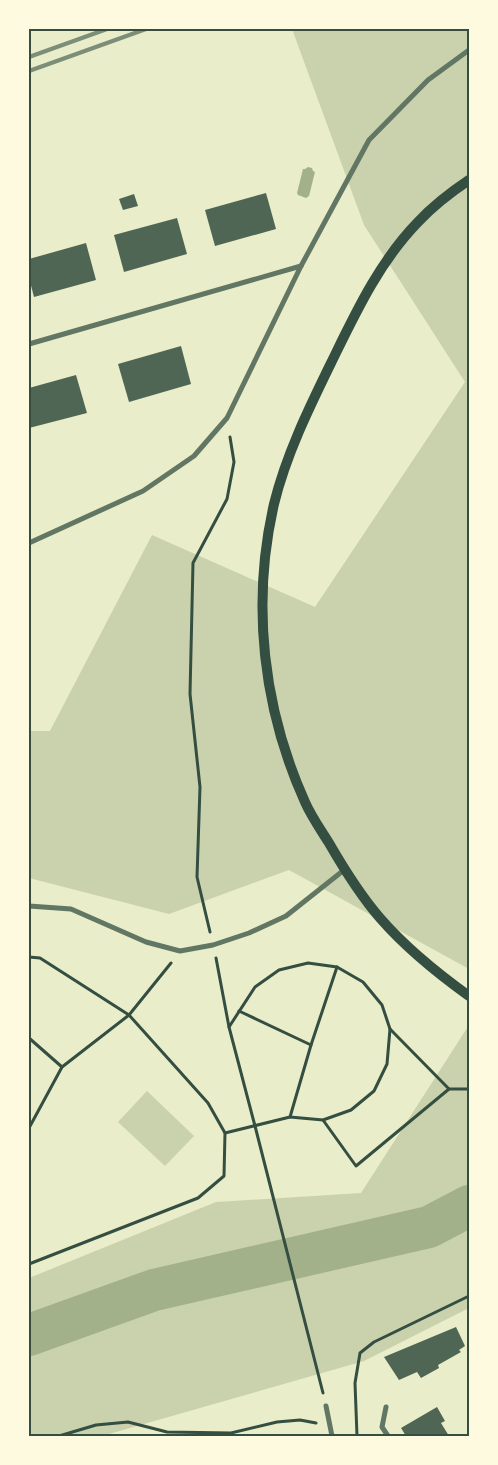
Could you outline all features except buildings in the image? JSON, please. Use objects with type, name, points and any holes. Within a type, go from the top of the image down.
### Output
[{"type":"main road","points":[[469,180],[418,221],[391,254],[369,289],[341,342],[298,435],[275,504],[267,544],[262,602],[264,651],[270,696],[290,768],[306,805],[344,870],[379,918],[420,959],[469,996]]},
{"type":"street","points":[[29,543],[143,491],[194,456],[227,418],[301,266],[369,140],[428,80],[469,50]]},
{"type":"street","points":[[29,344],[301,266]]},
{"type":"street","points":[[29,906],[71,909],[146,942],[180,951],[213,944],[249,933],[286,916],[344,870]]},
{"type":"street","points":[[326,1406],[332,1436]]},
{"type":"street","points":[[386,1407],[382,1427],[388,1436]]},
{"type":"path","points":[[227,418],[234,462],[227,499],[193,563],[190,694],[200,787],[197,877],[213,944],[229,1027],[256,1126],[326,1406]]},
{"type":"path","points":[[29,1128],[62,1067],[129,1015],[180,951]]},
{"type":"path","points":[[29,957],[40,958],[129,1015],[208,1103],[225,1133],[224,1176],[198,1198],[29,1264]]},
{"type":"path","points":[[225,1133],[290,1117],[322,1120],[351,1110],[374,1090],[387,1064],[390,1029],[382,1005],[363,982],[337,967],[308,963],[279,970],[255,987],[229,1027]]},
{"type":"path","points":[[290,1117],[337,967]]},
{"type":"path","points":[[239,1011],[311,1045]]},
{"type":"path","points":[[390,1029],[449,1089]]},
{"type":"path","points":[[29,1038],[62,1067]]},
{"type":"path","points":[[322,1120],[356,1166],[449,1089],[469,1089]]},
{"type":"path","points":[[357,1436],[355,1383],[360,1353],[374,1342],[469,1296]]},
{"type":"path","points":[[59,1436],[96,1425],[128,1422],[167,1432],[231,1433],[277,1422],[300,1420],[330,1426]]},
{"type":"shaded area","points":[[292,29],[469,29],[469,969],[289,870],[169,914],[29,878],[29,731],[50,731],[152,535],[315,607],[465,382],[364,225]]},
{"type":"shaded area","points":[[312,168],[315,172],[309,196],[306,198],[297,193],[303,169]]},
{"type":"shaded area","points":[[469,1025],[469,1308],[364,1361],[102,1436],[29,1436],[29,1278],[216,1202],[361,1193]]},
{"type":"shaded area","points":[[147,1091],[194,1136],[165,1166],[118,1122]]},
{"type":"waterway","points":[[29,1335],[154,1290],[429,1227],[469,1206]]},
{"type":"railway","points":[[29,57],[107,29]]},
{"type":"railway","points":[[29,71],[146,29]]}]
